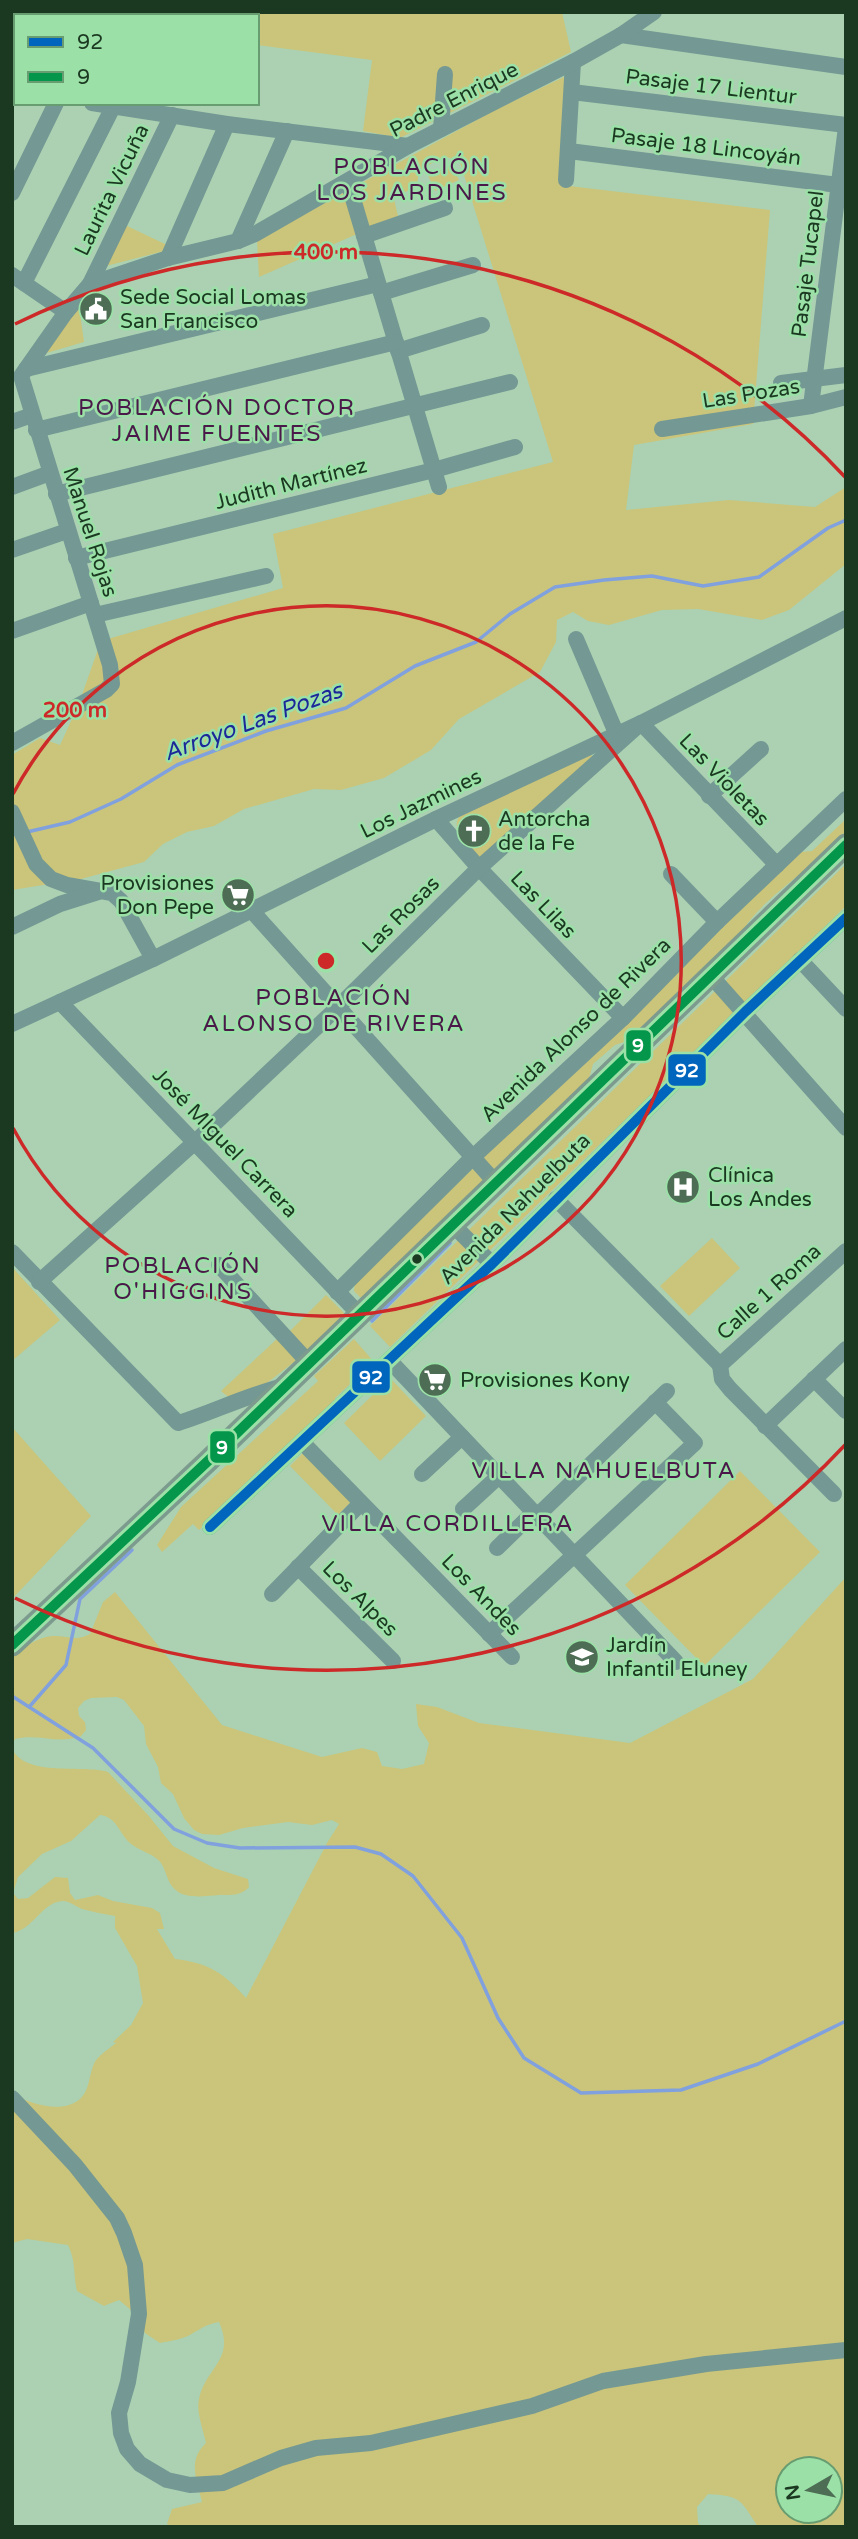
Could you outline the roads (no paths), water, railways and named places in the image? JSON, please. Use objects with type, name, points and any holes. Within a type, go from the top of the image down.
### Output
[{"type":"highway","points":[[12,1646],[843,853]]},
{"type":"street","name":"Padre Enrique","points":[[90,284],[168,258],[256,234],[408,146],[573,62],[621,35],[654,12]]},
{"type":"street","points":[[621,35],[846,67]]},
{"type":"street","points":[[566,180],[573,62]]},
{"type":"street","points":[[441,129],[445,74]]},
{"type":"street","name":"Pasaje 17 Lientur","points":[[572,92],[846,126]]},
{"type":"street","points":[[12,193],[55,105]]},
{"type":"street","points":[[66,312],[18,279],[114,105],[227,124],[408,146]]},
{"type":"street","name":"Laurita Vicuña","points":[[90,284],[173,115]]},
{"type":"street","points":[[168,258],[227,124]]},
{"type":"street","name":"Pasaje Tucapel","points":[[811,407],[846,126]]},
{"type":"street","points":[[238,241],[287,131]]},
{"type":"street","name":"Pasaje 18 Lincoyán","points":[[569,151],[838,185]]},
{"type":"street","points":[[348,182],[439,487]]},
{"type":"street","points":[[364,236],[445,208]]},
{"type":"street","points":[[20,371],[474,265]]},
{"type":"street","points":[[20,371],[90,284]]},
{"type":"street","points":[[12,422],[34,423],[397,346],[482,325]]},
{"type":"street","name":"Manuel Rojas","points":[[12,743],[106,690],[112,684],[110,665],[20,371]]},
{"type":"street","points":[[781,383],[846,374]]},
{"type":"street","points":[[56,494],[510,382]]},
{"type":"street","name":"Las Pozas","points":[[662,429],[811,407],[846,397]]},
{"type":"street","name":"Judith Martínez","points":[[76,558],[434,470],[515,447]]},
{"type":"street","points":[[12,487],[50,474]]},
{"type":"street","points":[[12,550],[67,531]]},
{"type":"street","points":[[12,631],[93,609],[266,576]]},
{"type":"street","name":"Los Jazmines","points":[[12,1024],[153,959],[436,819],[617,735],[846,618]]},
{"type":"street","points":[[576,639],[617,735]]},
{"type":"street","name":"Las Violetas","points":[[641,723],[709,796],[778,864]]},
{"type":"street","name":"Las Rosas","points":[[38,1282],[195,1142],[338,1007],[479,868],[641,723]]},
{"type":"street","points":[[709,796],[761,749]]},
{"type":"street","name":"Avenida Alonso de Rivera","points":[[337,1292],[473,1157],[623,1017],[717,922],[846,799]]},
{"type":"street","points":[[14,817],[36,864],[51,878],[112,893],[121,901],[153,959]]},
{"type":"street","name":"Las Lilas","points":[[436,819],[479,868],[623,1017]]},
{"type":"street","points":[[671,874],[717,922]]},
{"type":"street","points":[[12,927],[60,904],[101,892]]},
{"type":"street","points":[[252,911],[496,1183]]},
{"type":"street","name":"Avenida Nahuelbuta","points":[[210,1527],[492,1265],[744,1013],[846,918]]},
{"type":"street","points":[[800,960],[846,1009]]},
{"type":"street","points":[[712,976],[846,1128]]},
{"type":"street","name":"José MIguel Carrera","points":[[60,1002],[359,1314]]},
{"type":"street","points":[[556,1199],[720,1365],[722,1379],[834,1494]]},
{"type":"street","points":[[452,1224],[492,1265]]},
{"type":"street","name":"Calle 1 Roma","points":[[720,1365],[846,1251]]},
{"type":"street","points":[[12,1252],[38,1282],[178,1423],[208,1414],[260,1392],[286,1386]]},
{"type":"street","points":[[219,1265],[309,1363]]},
{"type":"street","points":[[765,1426],[846,1349]]},
{"type":"street","points":[[389,1360],[677,1662]]},
{"type":"street","points":[[814,1379],[846,1411]]},
{"type":"street","points":[[489,1634],[695,1443],[661,1396],[497,1548]]},
{"type":"street","points":[[422,1474],[462,1437]]},
{"type":"street","name":"Los Andes","points":[[303,1443],[512,1657]]},
{"type":"street","points":[[463,1509],[499,1476]]},
{"type":"street","points":[[272,1594],[361,1503]]},
{"type":"street","name":"Los Alpes","points":[[298,1567],[393,1661]]},
{"type":"street","points":[[12,2098],[75,2165],[117,2218],[124,2233],[135,2265],[139,2306],[128,2382],[119,2413],[121,2433],[127,2449],[140,2464],[167,2480],[190,2485],[223,2483],[281,2458],[316,2448],[381,2441],[520,2409],[603,2381],[706,2364],[846,2350]]},
{"type":"waterway","name":"Arroyo Las Pozas","points":[[27,832],[70,822],[121,799],[177,765],[266,731],[346,708],[415,666],[476,642],[510,614],[555,587],[652,576],[703,586],[759,577],[828,528],[846,520]]},
{"type":"waterway","points":[[372,1321],[450,1243]]},
{"type":"waterway","points":[[30,1706],[66,1665],[80,1599],[132,1550]]},
{"type":"waterway","points":[[12,1696],[93,1748],[174,1829],[207,1843],[240,1848],[355,1847],[381,1854],[413,1876],[462,1938],[498,2018],[524,2058],[581,2093],[681,2090],[758,2064],[846,2021]]},
{"type":"place","name":"Sede Social Lomas San Francisco","points":[[96,309]]},
{"type":"place","name":"Antorcha de la Fe","points":[[474,831]]},
{"type":"place","name":"Provisiones Don Pepe","points":[[238,895]]},
{"type":"place","name":"Clínica Los Andes","points":[[683,1187]]},
{"type":"place","name":"Provisiones Kony","points":[[435,1380]]},
{"type":"place","name":"Jardín Infantil Eluney","points":[[582,1657]]},
{"type":"district","name":"POBLACIÓN LOS JARDINES","points":[[412,180]]},
{"type":"district","name":"POBLACIÓN DOCTOR JAIME FUENTES","points":[[217,421]]},
{"type":"district","name":"POBLACIÓN ALONSO DE RIVERA","points":[[334,1011]]},
{"type":"district","name":"POBLACIÓN O'HIGGINS","points":[[183,1279]]},
{"type":"district","name":"VILLA NAHUELBUTA","points":[[604,1471]]},
{"type":"district","name":"VILLA CORDILLERA","points":[[448,1524]]}]
